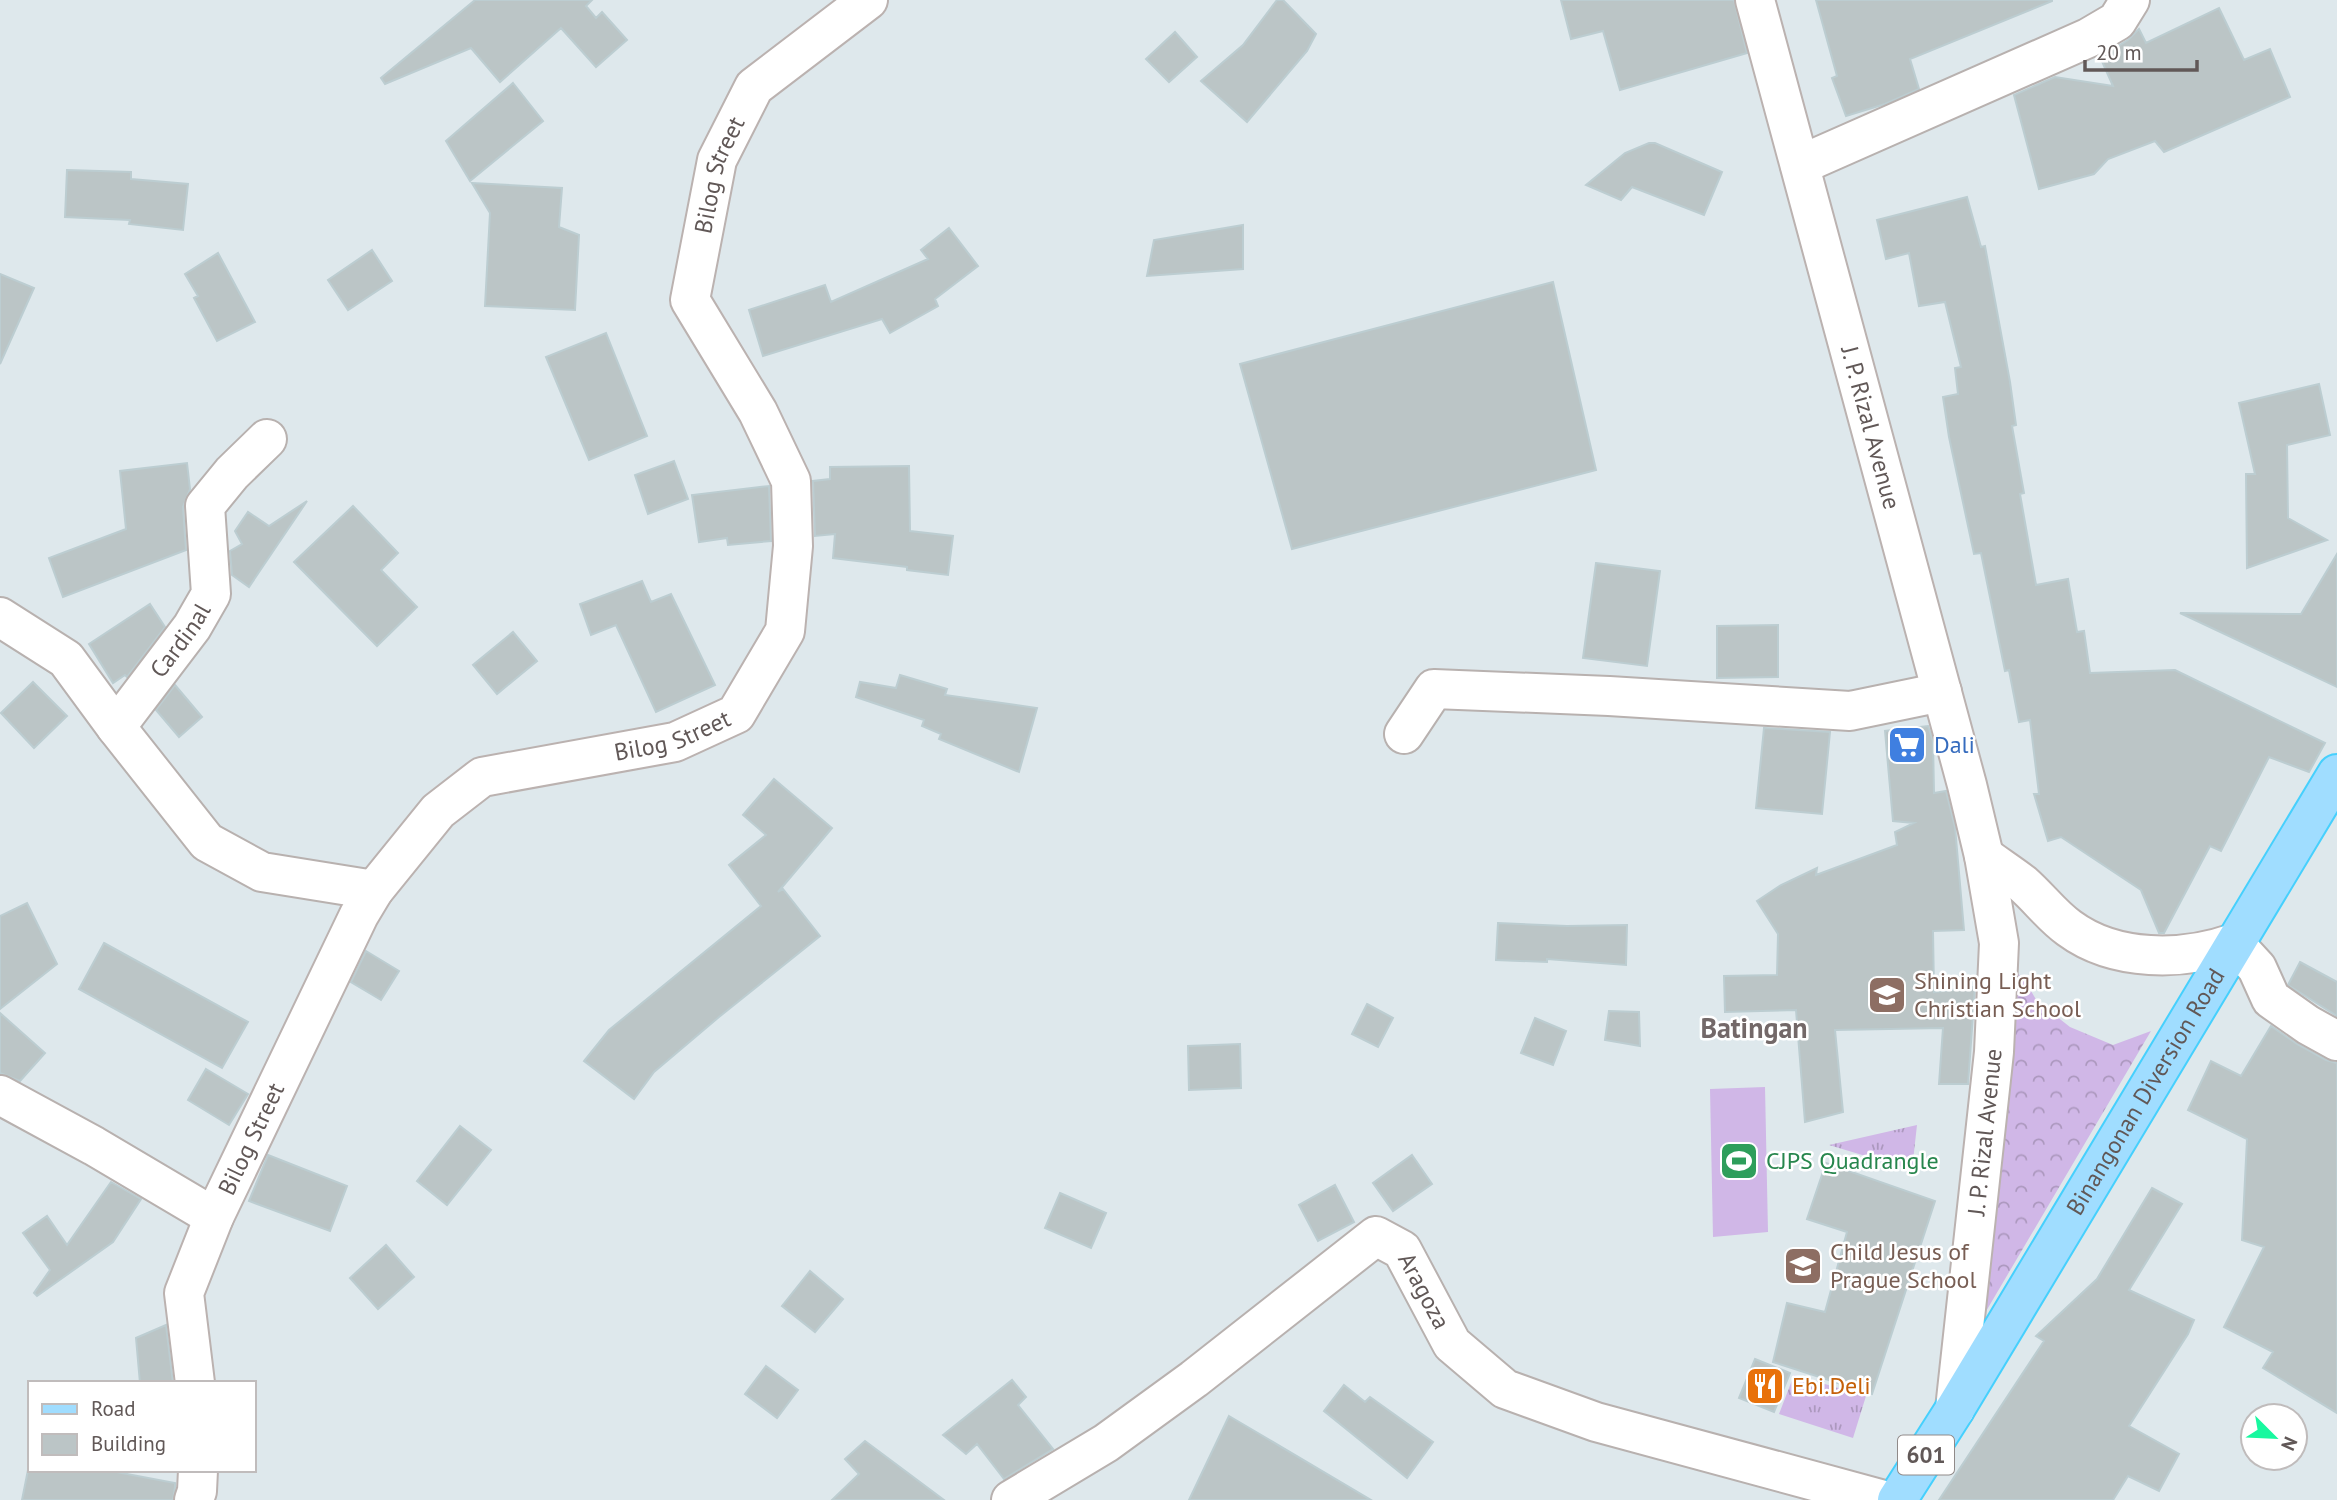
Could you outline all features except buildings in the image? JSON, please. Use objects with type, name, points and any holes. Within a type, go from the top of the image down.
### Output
[{"type":"main road","name":"Binangonan Diversion Road","points":[[1955,1409],[2337,775]]},
{"type":"main road","name":"601","points":[[1897,1500],[1955,1409]]},
{"type":"street","name":"Bilog Street","points":[[195,1381],[184,1293],[214,1217],[359,915],[374,890],[438,811],[482,777],[675,742],[736,714],[785,631],[793,546],[791,481],[758,412],[690,300],[717,160],[754,87],[868,0]]},
{"type":"street","name":"J. P. Rizal Avenue","points":[[1755,0],[1942,692],[1984,856],[1999,943],[1986,1132],[1955,1409]]},
{"type":"street","points":[[1800,165],[2088,38],[2117,21],[2130,0]]},
{"type":"street","name":"Cardinal","points":[[116,727],[192,627],[211,594],[205,506],[232,473],[267,439]]},
{"type":"street","points":[[0,617],[66,659],[207,842],[262,872],[374,890]]},
{"type":"street","points":[[1404,734],[1434,689],[1850,710],[1942,692]]},
{"type":"street","points":[[1984,856],[2023,885],[2070,929],[2101,946],[2161,956],[2210,951],[2234,943],[2257,968],[2271,999],[2337,1041]]},
{"type":"street","points":[[0,1096],[94,1146],[214,1217]]},
{"type":"street","name":"Aragoza","points":[[1011,1500],[1106,1443],[1183,1387],[1376,1236],[1402,1250],[1452,1344],[1504,1390],[1596,1422],[1884,1500]]},
{"type":"street","points":[[194,1500],[198,1472]]},
{"type":"green space","points":[[1999,953],[2025,981],[2037,1001],[2070,1027],[2113,1045],[2151,1031],[1965,1347]]},
{"type":"green space","name":"CJPS Quadrangle","points":[[1765,1087],[1768,1232],[1713,1237],[1710,1089]]},
{"type":"green space","points":[[1917,1125],[1912,1170],[1829,1145]]},
{"type":"green space","points":[[1794,1375],[1866,1396],[1853,1438],[1779,1414]]},
{"type":"place","name":"Dali","points":[[1907,745]]},
{"type":"place","name":"Shining Light Christian School","points":[[1887,995]]},
{"type":"place","name":"CJPS Quadrangle","points":[[1739,1161]]},
{"type":"place","name":"Child Jesus of Prague School","points":[[1803,1266]]},
{"type":"place","name":"Ebi.Deli","points":[[1765,1386]]},
{"type":"district","name":"Batingan","points":[[1754,1028]]}]
